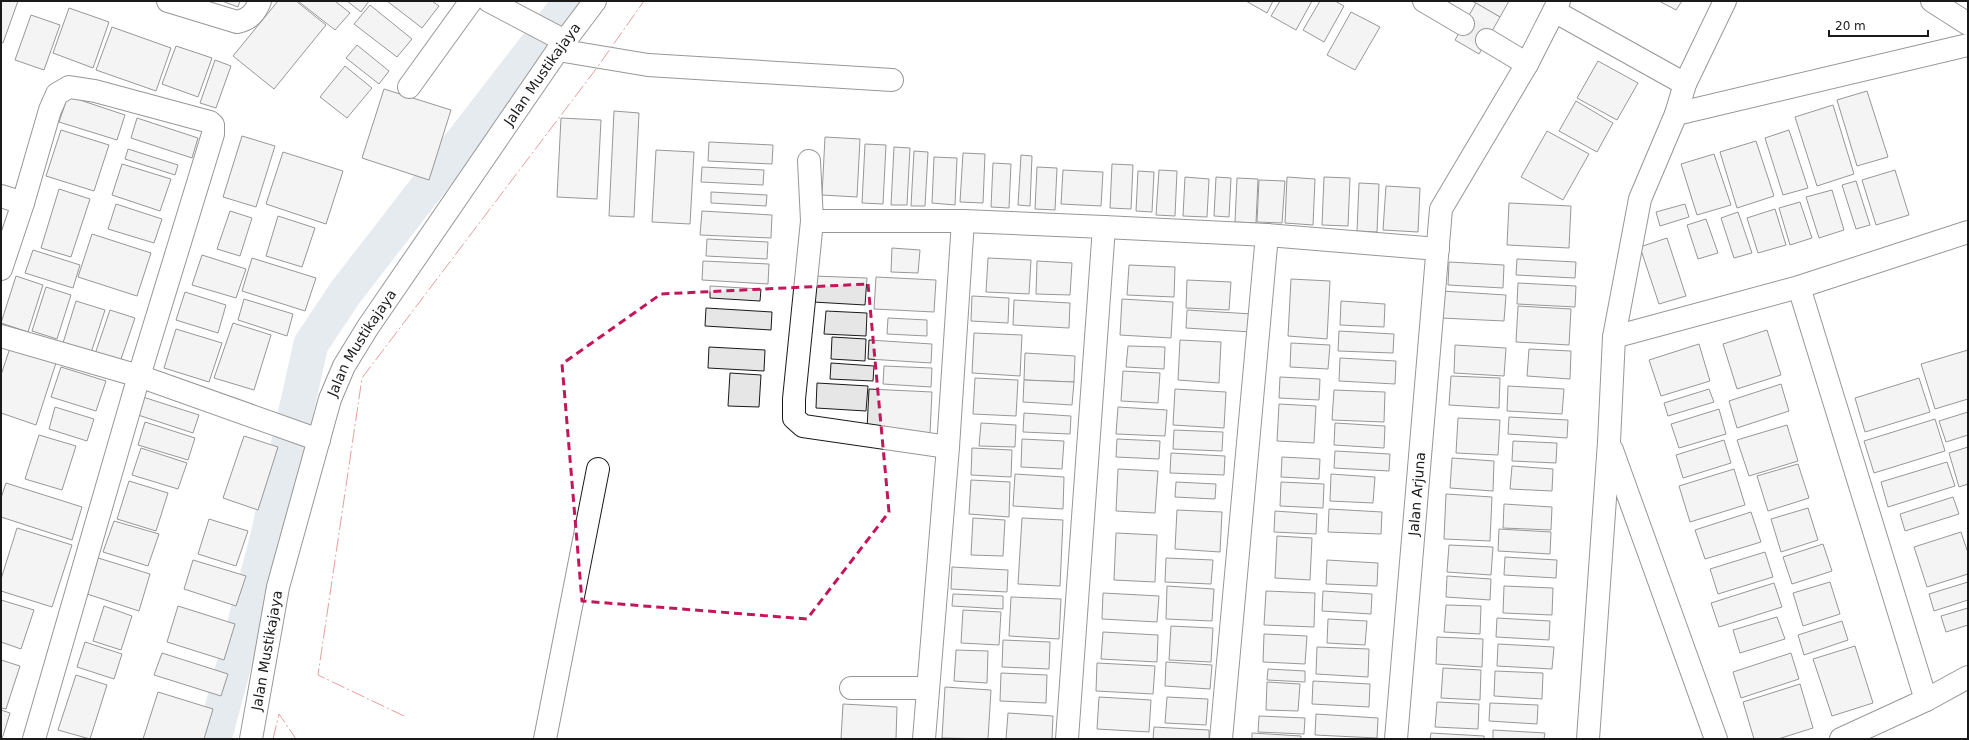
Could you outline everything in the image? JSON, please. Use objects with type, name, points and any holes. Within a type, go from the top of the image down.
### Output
[{"type":"street","points":[[168,1],[237,22],[247,20],[255,13],[260,1]]},
{"type":"street","points":[[409,87],[471,1]]},
{"type":"street","points":[[489,1],[562,45],[648,66],[892,80]]},
{"type":"street","name":"Jalan Mustikajaya","points":[[251,739],[278,587],[320,440],[330,399],[344,366],[372,321],[562,45],[595,1]]},
{"type":"street","points":[[1424,1],[1463,24]]},
{"type":"street","points":[[1588,739],[1609,442],[1614,337],[1640,199],[1676,114],[1685,84],[1726,1]]},
{"type":"street","points":[[1932,1],[1968,24]]},
{"type":"street","points":[[1557,6],[1685,84]]},
{"type":"street","name":"Jalan Arjuna","points":[[1396,739],[1441,209],[1527,64],[1557,6]]},
{"type":"street","points":[[1487,40],[1527,64]]},
{"type":"street","points":[[1676,114],[1968,45]]},
{"type":"street","points":[[1,269],[23,203],[50,110],[57,94],[69,87],[95,91],[210,122],[213,125],[213,134],[139,376],[34,739]]},
{"type":"street","points":[[809,162],[812,221],[794,399],[794,418],[803,426],[948,447]]},
{"type":"street","points":[[1,196],[23,203]]},
{"type":"street","points":[[812,221],[963,222],[1104,227],[1267,235],[1438,249]]},
{"type":"street","points":[[924,739],[948,447],[963,222]]},
{"type":"street","points":[[1067,739],[1104,227]]},
{"type":"street","points":[[1614,337],[1799,287],[1968,232]]},
{"type":"street","points":[[1222,739],[1267,235]]},
{"type":"street","points":[[1799,287],[1926,700]]},
{"type":"street","points":[[1,336],[139,376],[320,440]]},
{"type":"street","points":[[1609,442],[1716,739]]},
{"type":"street","points":[[545,739],[598,469]]},
{"type":"street","points":[[1841,739],[1926,700],[1968,677]]},
{"type":"street","points":[[851,688],[928,688]]},
{"type":"highlighted area","points":[[868,284],[889,512],[807,619],[582,601],[562,364],[661,294]]},
{"type":"building","points":[[1,1],[18,1],[3,43],[1,42]]},
{"type":"building","points":[[222,1],[240,1],[238,7]]},
{"type":"building","points":[[278,1],[296,1],[326,25],[274,89],[233,56]]},
{"type":"building","points":[[298,1],[335,1],[350,13],[335,30]]},
{"type":"building","points":[[347,1],[369,1],[361,12]]},
{"type":"building","points":[[387,1],[432,1],[439,6],[422,28]]},
{"type":"building","points":[[1246,1],[1273,1],[1267,13]]},
{"type":"building","points":[[1280,1],[1312,1],[1296,30],[1271,16]]},
{"type":"building","points":[[1320,1],[1335,1],[1344,6],[1324,42],[1303,30]]},
{"type":"building","points":[[1472,1],[1509,1],[1500,17]]},
{"type":"building","points":[[1659,1],[1682,1],[1676,10]]},
{"type":"building","points":[[1476,3],[1500,17],[1479,54],[1455,40]]},
{"type":"building","points":[[370,5],[412,39],[397,57],[354,24]]},
{"type":"building","points":[[69,8],[109,22],[93,68],[53,53]]},
{"type":"building","points":[[1351,12],[1380,27],[1355,70],[1327,55]]},
{"type":"building","points":[[31,15],[60,25],[44,70],[15,60]]},
{"type":"building","points":[[112,27],[171,48],[156,91],[96,70]]},
{"type":"building","points":[[357,45],[389,71],[379,84],[346,58]]},
{"type":"building","points":[[176,46],[212,58],[198,97],[162,84]]},
{"type":"building","points":[[215,60],[231,66],[216,108],[200,103]]},
{"type":"building","points":[[1598,61],[1638,83],[1617,120],[1577,98]]},
{"type":"building","points":[[345,66],[372,88],[347,118],[320,97]]},
{"type":"building","points":[[384,89],[451,110],[429,180],[362,158]]},
{"type":"building","points":[[1867,91],[1888,157],[1857,166],[1837,100]]},
{"type":"building","points":[[68,96],[125,115],[117,140],[59,122]]},
{"type":"building","points":[[1576,101],[1613,123],[1597,152],[1559,131]]},
{"type":"building","points":[[1833,105],[1854,174],[1817,186],[1795,117]]},
{"type":"building","points":[[614,111],[639,113],[634,217],[609,216]]},
{"type":"building","points":[[137,118],[198,138],[192,158],[131,138]]},
{"type":"building","points":[[561,118],[601,120],[597,199],[557,197]]},
{"type":"building","points":[[61,130],[109,145],[94,191],[46,176]]},
{"type":"building","points":[[1789,130],[1808,188],[1783,195],[1765,138]]},
{"type":"building","points":[[1547,131],[1589,154],[1563,200],[1521,177]]},
{"type":"building","points":[[242,136],[275,146],[256,207],[223,197]]},
{"type":"building","points":[[825,137],[860,139],[857,197],[822,195]]},
{"type":"building","points":[[1756,141],[1774,196],[1737,208],[1720,152]]},
{"type":"building","points":[[709,142],[773,145],[772,164],[708,161]]},
{"type":"building","points":[[865,144],[886,145],[883,204],[862,203]]},
{"type":"building","points":[[894,147],[910,148],[907,205],[891,205]]},
{"type":"building","points":[[128,149],[178,165],[175,175],[125,159]]},
{"type":"building","points":[[656,150],[694,152],[690,224],[652,222]]},
{"type":"building","points":[[914,151],[928,152],[925,206],[911,206]]},
{"type":"building","points":[[283,152],[343,171],[326,224],[266,204]]},
{"type":"building","points":[[963,153],[985,154],[983,203],[960,202]]},
{"type":"building","points":[[1714,154],[1731,205],[1697,215],[1681,164]]},
{"type":"building","points":[[1021,155],[1032,156],[1030,206],[1018,205]]},
{"type":"building","points":[[934,157],[957,158],[955,205],[932,203]]},
{"type":"building","points":[[993,163],[1011,164],[1009,208],[991,207]]},
{"type":"building","points":[[122,164],[171,179],[160,211],[112,195]]},
{"type":"building","points":[[1112,164],[1133,165],[1131,209],[1110,208]]},
{"type":"building","points":[[702,167],[764,170],[763,185],[701,182]]},
{"type":"building","points":[[1037,167],[1057,168],[1055,210],[1035,209]]},
{"type":"building","points":[[1063,170],[1103,172],[1101,206],[1061,204]]},
{"type":"building","points":[[1159,170],[1177,171],[1175,216],[1156,215]]},
{"type":"building","points":[[1895,170],[1909,215],[1876,225],[1862,180]]},
{"type":"building","points":[[1138,171],[1154,172],[1152,212],[1136,211]]},
{"type":"building","points":[[1185,177],[1209,179],[1207,217],[1183,216]]},
{"type":"building","points":[[1216,177],[1231,178],[1229,217],[1214,216]]},
{"type":"building","points":[[1287,177],[1315,179],[1313,225],[1285,223]]},
{"type":"building","points":[[1324,177],[1350,178],[1348,226],[1322,225]]},
{"type":"building","points":[[1237,178],[1258,179],[1256,223],[1235,222]]},
{"type":"building","points":[[1259,180],[1285,181],[1282,223],[1257,222]]},
{"type":"building","points":[[1856,181],[1870,225],[1856,229],[1842,185]]},
{"type":"building","points":[[1359,183],[1379,184],[1377,232],[1357,231]]},
{"type":"building","points":[[1386,186],[1420,188],[1418,232],[1383,230]]},
{"type":"building","points":[[59,189],[90,199],[71,257],[41,248]]},
{"type":"building","points":[[1832,190],[1844,230],[1819,238],[1806,197]]},
{"type":"building","points":[[711,192],[767,195],[766,206],[711,203]]},
{"type":"building","points":[[1800,202],[1812,238],[1790,245],[1779,208]]},
{"type":"building","points":[[1509,203],[1571,206],[1569,248],[1507,245]]},
{"type":"building","points":[[116,204],[162,219],[154,243],[108,229]]},
{"type":"building","points":[[1685,204],[1689,217],[1660,226],[1656,212]]},
{"type":"building","points":[[1775,209],[1786,245],[1758,253],[1747,218]]},
{"type":"building","points":[[230,211],[252,218],[240,256],[217,249]]},
{"type":"building","points":[[702,211],[772,215],[771,238],[700,235]]},
{"type":"building","points":[[1738,212],[1752,253],[1734,258],[1721,218]]},
{"type":"building","points":[[278,216],[315,228],[302,267],[266,256]]},
{"type":"building","points":[[1706,219],[1718,253],[1698,259],[1687,225]]},
{"type":"building","points":[[92,234],[151,253],[137,296],[78,277]]},
{"type":"building","points":[[1667,238],[1686,296],[1659,304],[1640,247]]},
{"type":"building","points":[[707,239],[768,242],[767,259],[706,256]]},
{"type":"building","points":[[892,248],[920,250],[918,273],[891,272]]},
{"type":"building","points":[[33,250],[80,265],[73,288],[25,273]]},
{"type":"building","points":[[202,255],[246,269],[236,298],[192,285]]},
{"type":"building","points":[[252,258],[316,278],[305,311],[242,291]]},
{"type":"building","points":[[988,258],[1031,260],[1029,294],[986,292]]},
{"type":"building","points":[[1517,259],[1576,262],[1575,278],[1516,275]]},
{"type":"building","points":[[703,261],[769,264],[768,284],[702,280]]},
{"type":"building","points":[[1037,261],[1072,263],[1070,295],[1036,294]]},
{"type":"building","points":[[1449,262],[1504,265],[1503,288],[1448,285]]},
{"type":"building","points":[[1129,265],[1175,267],[1174,297],[1127,295]]},
{"type":"building","points":[[16,276],[43,285],[28,332],[1,323]]},
{"type":"building","points":[[814,276],[867,278],[865,305],[813,302]]},
{"type":"building","points":[[876,277],[936,280],[934,312],[874,309]]},
{"type":"building","points":[[1291,279],[1330,281],[1327,339],[1288,336]]},
{"type":"building","points":[[1187,280],[1231,282],[1229,310],[1186,308]]},
{"type":"building","points":[[1518,283],[1576,286],[1575,307],[1517,304]]},
{"type":"building","points":[[710,286],[761,289],[760,301],[710,298]]},
{"type":"building","points":[[46,287],[71,295],[57,339],[32,331]]},
{"type":"building","points":[[1442,291],[1506,295],[1504,321],[1441,318]]},
{"type":"building","points":[[185,292],[226,305],[218,333],[176,320]]},
{"type":"building","points":[[972,296],[1009,298],[1008,323],[971,321]]},
{"type":"building","points":[[244,299],[293,314],[287,336],[238,320]]},
{"type":"building","points":[[1122,299],[1173,302],[1171,338],[1120,335]]},
{"type":"building","points":[[1014,300],[1070,303],[1069,328],[1013,325]]},
{"type":"building","points":[[76,301],[105,310],[91,353],[63,343]]},
{"type":"building","points":[[1341,301],[1385,304],[1384,327],[1340,325]]},
{"type":"building","points":[[1518,306],[1571,309],[1569,345],[1516,342]]},
{"type":"building","points":[[706,308],[772,312],[771,330],[705,326]]},
{"type":"building","points":[[110,310],[135,318],[120,362],[95,354]]},
{"type":"building","points":[[1187,310],[1252,314],[1251,332],[1186,328]]},
{"type":"building","points":[[826,311],[867,313],[866,336],[824,334]]},
{"type":"building","points":[[888,318],[927,320],[927,336],[887,334]]},
{"type":"building","points":[[233,323],[271,335],[254,390],[214,378]]},
{"type":"building","points":[[176,329],[222,343],[209,382],[164,368]]},
{"type":"building","points":[[1767,330],[1781,375],[1737,389],[1723,344]]},
{"type":"building","points":[[1339,331],[1394,334],[1393,353],[1338,351]]},
{"type":"building","points":[[974,333],[1022,335],[1020,376],[972,373]]},
{"type":"building","points":[[832,337],[866,339],[865,361],[831,359]]},
{"type":"building","points":[[869,340],[932,344],[931,363],[868,359]]},
{"type":"building","points":[[1180,340],[1221,342],[1219,383],[1178,380]]},
{"type":"building","points":[[1291,343],[1330,345],[1328,369],[1290,367]]},
{"type":"building","points":[[1699,344],[1710,381],[1661,396],[1649,360]]},
{"type":"building","points":[[1455,345],[1506,348],[1504,376],[1454,373]]},
{"type":"building","points":[[1128,346],[1165,347],[1164,369],[1126,367]]},
{"type":"building","points":[[709,347],[765,350],[764,371],[708,368]]},
{"type":"building","points":[[10,348],[56,363],[36,425],[1,413],[1,375]]},
{"type":"building","points":[[1529,349],[1571,351],[1570,379],[1527,376]]},
{"type":"building","points":[[1968,350],[1968,399],[1935,409],[1921,364]]},
{"type":"building","points":[[1025,353],[1075,356],[1074,382],[1024,380]]},
{"type":"building","points":[[1340,358],[1396,361],[1395,384],[1339,381]]},
{"type":"building","points":[[831,363],[874,366],[873,381],[830,379]]},
{"type":"building","points":[[884,366],[932,368],[931,387],[883,384]]},
{"type":"building","points":[[61,367],[106,381],[96,411],[51,397]]},
{"type":"building","points":[[1123,371],[1160,373],[1158,403],[1121,401]]},
{"type":"building","points":[[730,373],[761,375],[759,407],[728,406]]},
{"type":"building","points":[[1451,376],[1500,378],[1499,408],[1449,405]]},
{"type":"building","points":[[1280,377],[1320,379],[1319,400],[1279,398]]},
{"type":"building","points":[[975,378],[1018,380],[1016,416],[973,414]]},
{"type":"building","points":[[1919,378],[1930,412],[1865,432],[1855,398]]},
{"type":"building","points":[[1024,380],[1074,382],[1072,405],[1023,402]]},
{"type":"building","points":[[817,383],[868,386],[866,411],[816,408]]},
{"type":"building","points":[[1781,384],[1789,411],[1737,428],[1729,401]]},
{"type":"building","points":[[1508,386],[1564,389],[1562,414],[1507,411]]},
{"type":"building","points":[[869,389],[932,392],[930,433],[867,429]]},
{"type":"building","points":[[1175,389],[1226,392],[1224,428],[1173,425]]},
{"type":"building","points":[[1709,389],[1714,402],[1668,416],[1664,403]]},
{"type":"building","points":[[1334,390],[1385,392],[1384,422],[1332,420]]},
{"type":"building","points":[[143,397],[199,415],[193,433],[138,415]]},
{"type":"building","points":[[1279,404],[1316,406],[1314,443],[1277,441]]},
{"type":"building","points":[[55,407],[94,419],[87,441],[49,429]]},
{"type":"building","points":[[1118,407],[1167,410],[1165,436],[1116,434]]},
{"type":"building","points":[[1719,409],[1726,434],[1679,448],[1671,424]]},
{"type":"building","points":[[1968,412],[1968,435],[1946,442],[1939,421]]},
{"type":"building","points":[[1024,413],[1071,416],[1070,434],[1023,432]]},
{"type":"building","points":[[1509,417],[1568,420],[1567,438],[1508,434]]},
{"type":"building","points":[[1458,418],[1500,420],[1498,455],[1456,453]]},
{"type":"building","points":[[1935,419],[1945,451],[1874,473],[1864,441]]},
{"type":"building","points":[[145,422],[195,438],[188,460],[138,445]]},
{"type":"building","points":[[981,423],[1016,425],[1015,447],[979,446]]},
{"type":"building","points":[[1335,423],[1385,426],[1384,448],[1334,445]]},
{"type":"building","points":[[1787,425],[1798,461],[1749,476],[1737,440]]},
{"type":"building","points":[[1174,430],[1223,432],[1222,451],[1173,449]]},
{"type":"building","points":[[39,435],[76,446],[62,490],[25,479]]},
{"type":"building","points":[[244,436],[278,447],[258,510],[223,498]]},
{"type":"building","points":[[1022,439],[1064,441],[1062,469],[1021,467]]},
{"type":"building","points":[[1117,439],[1160,441],[1159,459],[1116,457]]},
{"type":"building","points":[[1724,440],[1731,463],[1683,478],[1676,455]]},
{"type":"building","points":[[1513,441],[1557,443],[1556,463],[1512,461]]},
{"type":"building","points":[[1968,447],[1968,484],[1959,487],[1949,453]]},
{"type":"building","points":[[141,448],[187,463],[178,489],[132,475]]},
{"type":"building","points":[[972,448],[1012,450],[1011,477],[971,475]]},
{"type":"building","points":[[1335,451],[1390,454],[1389,471],[1334,468]]},
{"type":"building","points":[[1171,453],[1225,456],[1224,475],[1170,473]]},
{"type":"building","points":[[1282,457],[1320,459],[1319,479],[1281,477]]},
{"type":"building","points":[[1452,458],[1494,461],[1493,491],[1450,488]]},
{"type":"building","points":[[1947,462],[1955,486],[1888,507],[1881,482]]},
{"type":"building","points":[[1798,464],[1809,498],[1768,511],[1757,476]]},
{"type":"building","points":[[1512,466],[1553,469],[1552,491],[1510,489]]},
{"type":"building","points":[[1118,469],[1158,471],[1155,513],[1116,511]]},
{"type":"building","points":[[1734,469],[1745,505],[1690,522],[1679,486]]},
{"type":"building","points":[[1015,474],[1064,477],[1063,509],[1013,506]]},
{"type":"building","points":[[1331,474],[1375,477],[1373,503],[1330,501]]},
{"type":"building","points":[[971,480],[1010,482],[1009,517],[969,514]]},
{"type":"building","points":[[129,481],[168,493],[156,531],[117,519]]},
{"type":"building","points":[[1176,482],[1216,484],[1215,499],[1175,497]]},
{"type":"building","points":[[1281,482],[1324,484],[1323,508],[1280,506]]},
{"type":"building","points":[[6,483],[82,507],[72,540],[1,517],[1,498]]},
{"type":"building","points":[[1446,494],[1492,497],[1490,541],[1444,539]]},
{"type":"building","points":[[1953,497],[1959,514],[1905,531],[1900,514]]},
{"type":"building","points":[[1504,504],[1552,507],[1551,530],[1503,528]]},
{"type":"building","points":[[1808,508],[1818,540],[1781,552],[1771,519]]},
{"type":"building","points":[[1329,509],[1382,512],[1381,534],[1328,532]]},
{"type":"building","points":[[1177,510],[1222,512],[1220,552],[1175,549]]},
{"type":"building","points":[[1275,511],[1317,514],[1316,534],[1274,532]]},
{"type":"building","points":[[1751,512],[1761,542],[1705,559],[1695,530]]},
{"type":"building","points":[[973,518],[1005,520],[1003,556],[971,555]]},
{"type":"building","points":[[1022,518],[1063,520],[1060,586],[1018,584]]},
{"type":"building","points":[[209,519],[248,531],[236,566],[198,554]]},
{"type":"building","points":[[114,521],[159,534],[148,566],[103,552]]},
{"type":"building","points":[[17,528],[72,545],[52,607],[1,591],[1,579]]},
{"type":"building","points":[[1499,529],[1551,532],[1550,554],[1498,551]]},
{"type":"building","points":[[1961,532],[1968,553],[1968,574],[1927,587],[1914,547]]},
{"type":"building","points":[[1116,533],[1157,535],[1155,582],[1114,580]]},
{"type":"building","points":[[1277,536],[1312,538],[1310,580],[1275,578]]},
{"type":"building","points":[[1823,544],[1832,571],[1792,584],[1783,557]]},
{"type":"building","points":[[1449,545],[1493,547],[1491,575],[1447,572]]},
{"type":"building","points":[[1765,552],[1773,577],[1718,594],[1710,569]]},
{"type":"building","points":[[95,557],[150,574],[139,611],[84,593]]},
{"type":"building","points":[[1505,557],[1557,560],[1556,578],[1504,575]]},
{"type":"building","points":[[1166,558],[1213,560],[1211,584],[1165,582]]},
{"type":"building","points":[[193,560],[246,576],[236,606],[184,589]]},
{"type":"building","points":[[1327,560],[1378,563],[1377,586],[1326,584]]},
{"type":"building","points":[[952,567],[1008,570],[1007,592],[951,589]]},
{"type":"building","points":[[1447,576],[1491,579],[1490,600],[1446,597]]},
{"type":"building","points":[[1830,582],[1840,614],[1803,626],[1793,593]]},
{"type":"building","points":[[1968,582],[1968,600],[1934,611],[1929,594]]},
{"type":"building","points":[[1774,583],[1782,607],[1719,627],[1711,603]]},
{"type":"building","points":[[1167,586],[1214,589],[1212,621],[1166,619]]},
{"type":"building","points":[[1504,586],[1553,588],[1552,615],[1503,613]]},
{"type":"building","points":[[1266,591],[1315,593],[1314,627],[1264,625]]},
{"type":"building","points":[[1323,591],[1372,594],[1371,614],[1322,611]]},
{"type":"building","points":[[1103,593],[1159,596],[1157,622],[1102,619]]},
{"type":"building","points":[[953,594],[1003,596],[1003,609],[952,606]]},
{"type":"building","points":[[1011,597],[1061,599],[1059,639],[1009,636]]},
{"type":"building","points":[[1,600],[34,610],[21,649],[1,642]]},
{"type":"building","points":[[1446,605],[1481,606],[1480,634],[1444,632]]},
{"type":"building","points":[[104,606],[132,616],[121,650],[93,641]]},
{"type":"building","points":[[178,606],[235,624],[224,660],[167,642]]},
{"type":"building","points":[[1968,608],[1968,625],[1946,632],[1941,616]]},
{"type":"building","points":[[963,610],[1001,612],[999,645],[961,643]]},
{"type":"building","points":[[1777,617],[1785,639],[1740,653],[1733,630]]},
{"type":"building","points":[[1497,618],[1550,621],[1549,640],[1496,637]]},
{"type":"building","points":[[1328,619],[1367,621],[1365,645],[1327,643]]},
{"type":"building","points":[[1842,621],[1848,640],[1804,655],[1798,635]]},
{"type":"building","points":[[1171,626],[1213,628],[1211,662],[1169,660]]},
{"type":"building","points":[[1103,632],[1158,635],[1157,662],[1101,659]]},
{"type":"building","points":[[1264,634],[1307,636],[1305,664],[1263,662]]},
{"type":"building","points":[[1437,637],[1483,639],[1482,667],[1436,664]]},
{"type":"building","points":[[1003,640],[1050,642],[1049,669],[1002,667]]},
{"type":"building","points":[[85,642],[122,654],[114,679],[77,667]]},
{"type":"building","points":[[1498,644],[1554,647],[1552,669],[1497,666]]},
{"type":"building","points":[[1855,646],[1873,703],[1832,716],[1813,659]]},
{"type":"building","points":[[1317,647],[1369,649],[1368,677],[1316,674]]},
{"type":"building","points":[[956,650],[988,651],[987,683],[954,681]]},
{"type":"building","points":[[162,653],[228,674],[221,696],[154,675]]},
{"type":"building","points":[[1791,653],[1799,679],[1741,698],[1733,672]]},
{"type":"building","points":[[1,660],[20,666],[6,709],[1,708]]},
{"type":"building","points":[[1166,662],[1212,665],[1210,689],[1165,686]]},
{"type":"building","points":[[1097,663],[1155,666],[1153,694],[1096,691]]},
{"type":"building","points":[[1443,668],[1481,670],[1480,700],[1441,698]]},
{"type":"building","points":[[1268,669],[1305,671],[1305,682],[1267,680]]},
{"type":"building","points":[[1495,671],[1543,673],[1542,699],[1494,696]]},
{"type":"building","points":[[1001,673],[1047,675],[1046,703],[1000,701]]},
{"type":"building","points":[[76,675],[107,685],[90,739],[58,730]]},
{"type":"building","points":[[1313,681],[1370,684],[1369,707],[1312,704]]},
{"type":"building","points":[[1267,682],[1300,684],[1298,711],[1266,710]]},
{"type":"building","points":[[1800,684],[1813,728],[1778,739],[1754,739],[1743,702]]},
{"type":"building","points":[[945,687],[991,690],[988,739],[942,738]]},
{"type":"building","points":[[158,692],[213,709],[204,739],[143,739]]},
{"type":"building","points":[[1099,697],[1151,700],[1149,732],[1097,729]]},
{"type":"building","points":[[1167,697],[1208,699],[1206,725],[1165,723]]},
{"type":"building","points":[[1437,702],[1479,704],[1478,729],[1435,727]]},
{"type":"building","points":[[1490,703],[1538,705],[1537,724],[1489,721]]},
{"type":"building","points":[[843,704],[897,707],[896,739],[841,739]]},
{"type":"building","points":[[1,710],[10,713],[2,739],[1,739]]},
{"type":"building","points":[[1008,713],[1053,716],[1052,739],[1006,739]]},
{"type":"building","points":[[1316,714],[1378,718],[1377,738],[1315,735]]},
{"type":"building","points":[[1259,716],[1305,718],[1304,734],[1258,732]]},
{"type":"building","points":[[1154,727],[1209,730],[1209,739],[1153,739]]},
{"type":"building","points":[[1493,730],[1545,733],[1544,739],[1493,739]]},
{"type":"building","points":[[1252,733],[1301,736],[1301,739],[1252,739]]},
{"type":"building","points":[[1431,733],[1484,736],[1484,739],[1430,739]]},
{"type":"waterway","points":[[214,739],[266,544],[311,344],[345,293],[571,1]]},
{"type":"tunnel","points":[[1463,24],[1487,40]]},
{"type":"power","points":[[404,716],[318,675],[362,378],[596,69],[644,1]]},
{"type":"power","points":[[273,739],[279,714],[296,739]]}]
